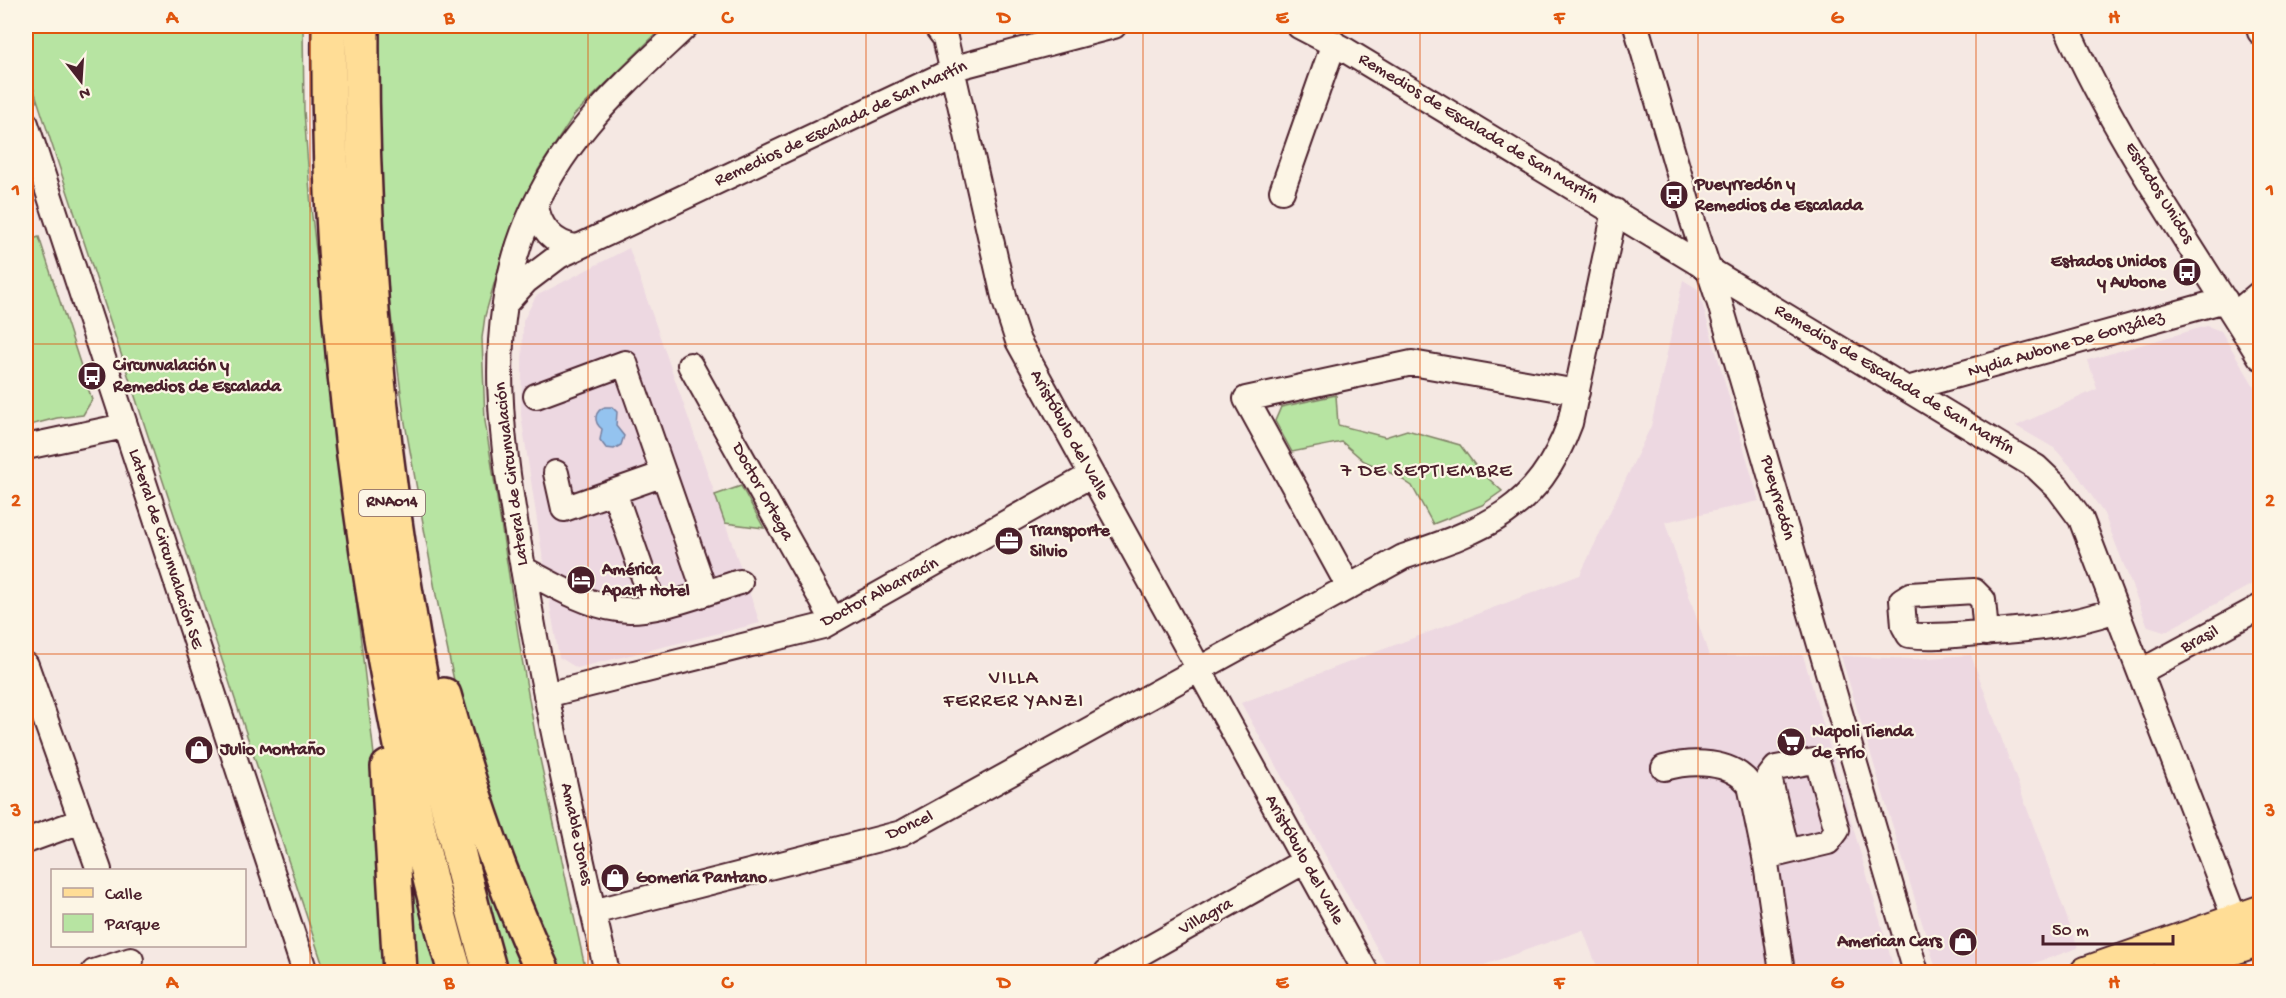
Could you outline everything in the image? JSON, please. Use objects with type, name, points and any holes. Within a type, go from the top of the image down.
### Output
[{"type":"highway","name":"RNA014","points":[[327,26],[332,205],[351,433],[367,553],[400,743],[436,910],[455,972]]},
{"type":"highway","name":"RNA014","points":[[362,26],[366,225],[386,452],[401,563],[431,734],[453,834],[490,972]]},
{"type":"highway","points":[[386,452],[454,734],[504,881],[543,972]]},
{"type":"highway","points":[[367,553],[390,786],[400,972]]},
{"type":"main road","points":[[2086,972],[2250,929]]},
{"type":"main road","points":[[2168,972],[2250,929]]},
{"type":"street","name":"Lateral de Circunvalación","points":[[546,695],[523,569],[502,418],[500,365],[505,304],[514,262],[536,204],[562,156],[590,118],[686,26]]},
{"type":"street","name":"Aristóbulo del Valle","points":[[936,26],[945,38],[1005,301],[1018,341],[1366,972]]},
{"type":"street","name":"Remedios de Escalada de San Martín","points":[[505,304],[539,269],[576,248],[953,70],[1114,26]]},
{"type":"street","name":"Remedios de Escalada de San Martín","points":[[1299,26],[1334,43],[1615,211],[2036,467],[2058,488],[2081,519],[2140,672],[2250,929]]},
{"type":"street","name":"Pueyrredón","points":[[1636,26],[1916,972]]},
{"type":"street","name":"Estados Unidos","points":[[2066,26],[2084,67],[2112,117],[2260,357]]},
{"type":"street","points":[[2259,26],[2260,32]]},
{"type":"street","points":[[1282,191],[1334,43]]},
{"type":"street","name":"Lateral de Circunvalación SE","points":[[26,124],[305,972]]},
{"type":"street","points":[[536,204],[539,219],[548,233],[562,243],[576,248]]},
{"type":"street","name":"Doncel","points":[[593,912],[902,833],[1403,557],[1489,523],[1518,504],[1537,486],[1560,452],[1577,392],[1615,211]]},
{"type":"street","points":[[2230,308],[2260,293]]},
{"type":"street","name":"Nydia Aubone De González","points":[[1907,389],[2230,308]]},
{"type":"street","points":[[536,396],[625,363],[705,592]]},
{"type":"street","points":[[1349,587],[1246,399],[1412,363],[1577,392]]},
{"type":"street","name":"Doctor Ortega","points":[[690,365],[834,620]]},
{"type":"street","points":[[26,447],[124,426]]},
{"type":"street","points":[[556,473],[564,509],[664,474]]},
{"type":"street","name":"Doctor Albarracín","points":[[546,695],[823,626],[1091,475]]},
{"type":"street","points":[[614,492],[654,606]]},
{"type":"street","points":[[523,569],[557,586],[619,610],[654,606],[740,582]]},
{"type":"street","name":"Brasil","points":[[2140,672],[2260,607]]},
{"type":"street","points":[[1986,633],[2071,624],[2116,610]]},
{"type":"street","points":[[26,665],[99,869]]},
{"type":"street","name":"Amable Jones","points":[[546,695],[607,972]]},
{"type":"street","points":[[1664,768],[1685,762],[1710,764],[1743,776],[1750,785],[1776,854],[1782,972]]},
{"type":"street","points":[[26,842],[81,821]]},
{"type":"street","name":"Villagra","points":[[1107,972],[1305,861]]},
{"type":"street","points":[[94,972],[131,959]]},
{"type":"shaded area","points":[[629,248],[760,623],[577,668],[559,657],[550,606],[521,415],[523,321],[536,296]]},
{"type":"shaded area","points":[[1683,280],[1698,289],[1759,501],[1665,522],[1709,656],[1803,655],[1895,972],[1599,972],[1583,930],[1464,972],[1390,972],[1241,703],[1580,575],[1651,426]]},
{"type":"shaded area","points":[[2207,326],[2221,331],[2260,396],[2260,580],[2164,632],[2148,627],[2104,514],[2075,471],[2054,448],[2016,426],[2097,389],[2088,360]]},
{"type":"shaded area","points":[[1971,655],[2078,948],[2009,972],[1937,972],[1841,656],[1913,659]]},
{"type":"green space","points":[[26,26],[303,26],[304,111],[311,207],[377,781],[388,972],[325,972],[26,66]]},
{"type":"green space","points":[[377,26],[664,26],[574,115],[538,170],[505,245],[485,316],[482,338],[485,421],[521,653],[537,745],[586,972],[557,972],[525,902],[460,709],[436,595],[405,423],[387,285],[379,148]]},
{"type":"green space","points":[[39,237],[92,400],[83,415],[57,418],[26,426],[26,241]]},
{"type":"green space","points":[[1336,395],[1338,425],[1385,437],[1407,430],[1460,445],[1477,468],[1502,491],[1482,505],[1433,524],[1412,486],[1397,476],[1364,461],[1342,442],[1292,452],[1275,421],[1281,407]]},
{"type":"green space","points":[[741,486],[764,528],[725,523],[715,495]]},
{"type":"green space","points":[[468,825],[536,972],[507,972]]},
{"type":"green space","points":[[406,859],[440,972],[407,972]]},
{"type":"water","points":[[605,407],[612,407],[617,412],[616,426],[624,436],[621,445],[614,449],[606,448],[600,440],[602,429],[596,417]]},
{"type":"place","name":"Pueyrredón y Remedios de Escalada","points":[[1674,195]]},
{"type":"place","name":"Estados Unidos y Aubone","points":[[2187,272]]},
{"type":"place","name":"Circunvalación y Remedios de Escalada","points":[[92,376]]},
{"type":"place","name":"Transporte Silvio","points":[[1009,541]]},
{"type":"place","name":"América Apart Hotel","points":[[581,580]]},
{"type":"place","name":"Napoli Tienda de Frío","points":[[1791,742]]},
{"type":"place","name":"Julio Montaño","points":[[199,750]]},
{"type":"place","name":"Gomeria Pantano","points":[[615,878]]},
{"type":"place","name":"American Cars","points":[[1963,942]]},
{"type":"district","name":"7 DE SEPTIEMBRE","points":[[1427,472]]},
{"type":"district","name":"VILLA FERRER YANZI","points":[[1014,690]]}]
